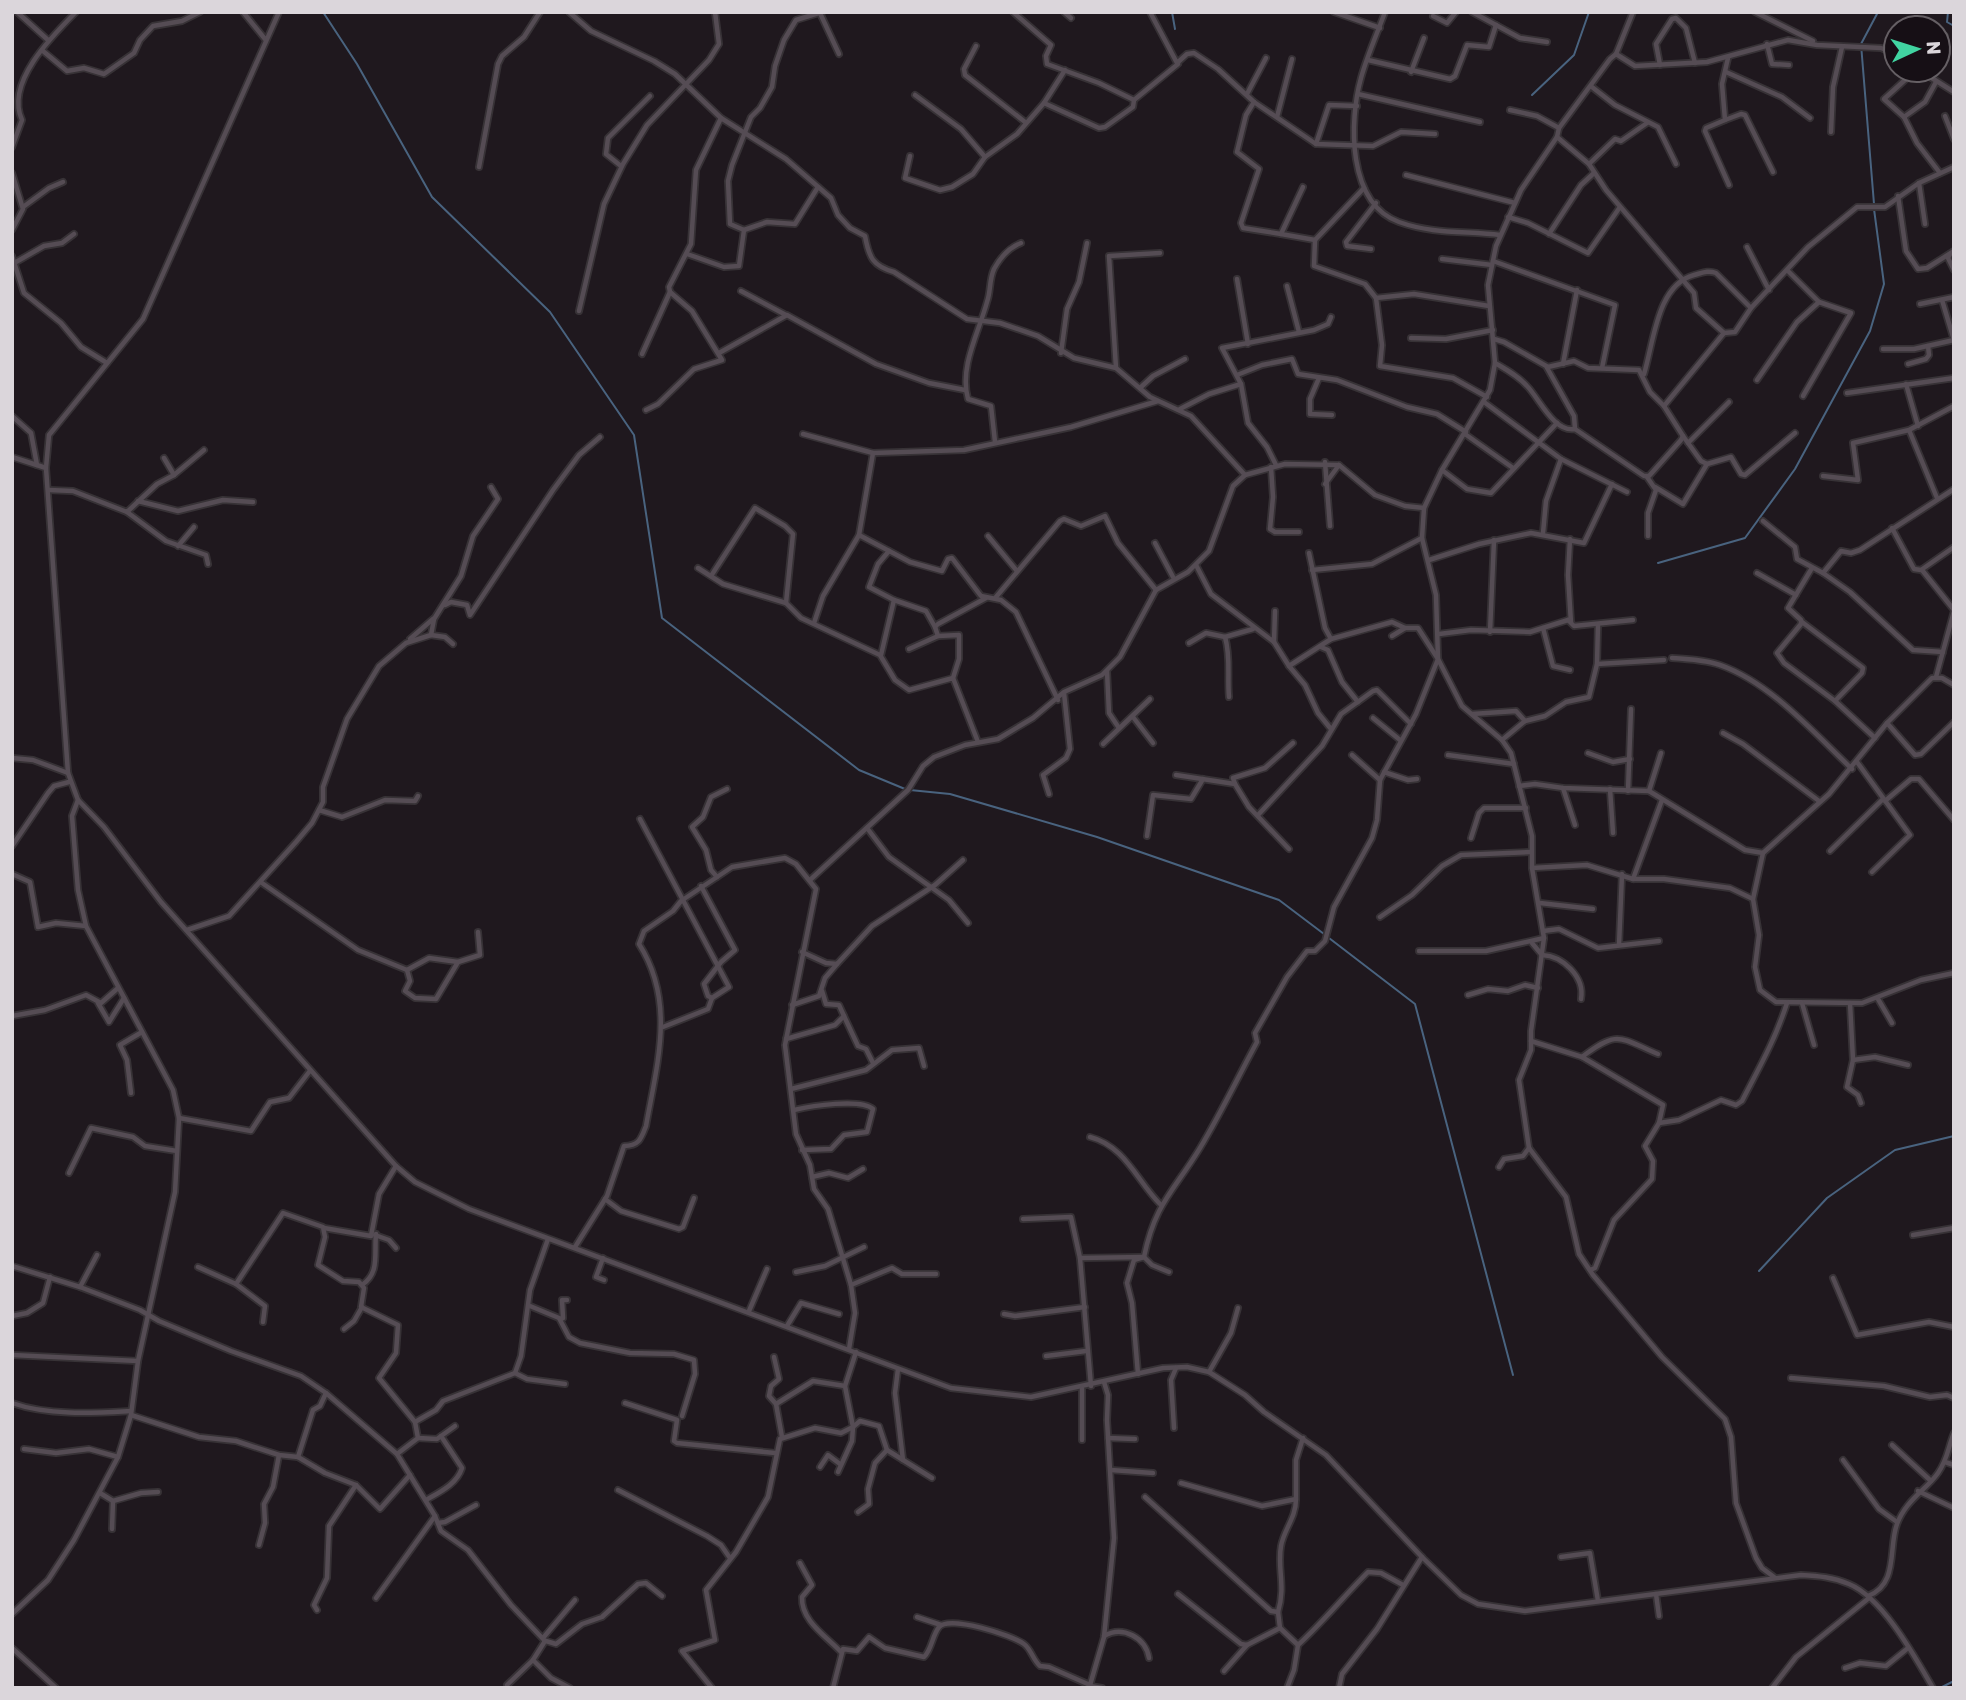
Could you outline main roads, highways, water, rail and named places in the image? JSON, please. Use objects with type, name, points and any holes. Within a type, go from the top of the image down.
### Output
[{"type":"waterway","points":[[323,12],[357,64],[432,197],[550,312],[634,435],[662,618],[859,770],[905,789]]},
{"type":"waterway","points":[[1172,12],[1175,29]]},
{"type":"waterway","points":[[1532,95],[1574,55],[1589,12]]},
{"type":"waterway","points":[[1874,204],[1861,44],[1878,12]]},
{"type":"waterway","points":[[1948,12],[1947,22],[1954,26]]},
{"type":"waterway","points":[[1658,563],[1745,538],[1795,469],[1870,331],[1884,284],[1874,209]]},
{"type":"waterway","points":[[910,790],[950,794],[1097,837],[1279,900],[1324,934]]},
{"type":"waterway","points":[[1329,938],[1415,1004],[1513,1375]]},
{"type":"waterway","points":[[1759,1271],[1827,1198],[1895,1150],[1954,1136]]},
{"type":"waterway","points":[[1940,1688],[1954,1681]]}]
